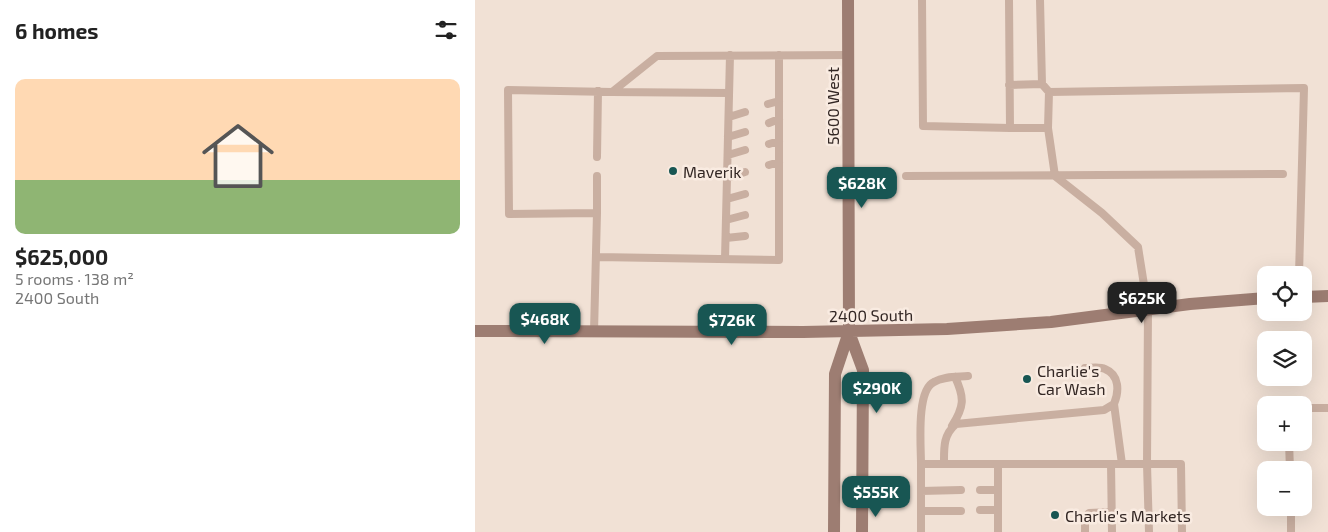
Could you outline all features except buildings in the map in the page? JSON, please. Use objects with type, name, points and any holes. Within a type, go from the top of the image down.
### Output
[{"type":"street","name":"5600 West","points":[[834,532],[835,374],[849,332],[848,0]]},
{"type":"street","points":[[1312,297],[1328,296]]},
{"type":"street","name":"2400 South","points":[[475,332],[849,332],[981,328],[1257,299]]},
{"type":"street","name":"5600 West","points":[[849,332],[863,370],[862,532]]},
{"type":"lane","points":[[922,0],[923,126],[1048,128]]},
{"type":"lane","points":[[1009,0],[1010,128]]},
{"type":"lane","points":[[1041,0],[1041,84],[1049,92],[1304,88],[1299,266]]},
{"type":"lane","points":[[725,259],[730,55]]},
{"type":"lane","points":[[597,257],[779,260],[779,55]]},
{"type":"lane","points":[[612,92],[657,56],[848,55]]},
{"type":"lane","points":[[1009,85],[1041,84]]},
{"type":"lane","points":[[597,213],[509,214],[508,90],[729,93]]},
{"type":"lane","points":[[597,157],[598,91]]},
{"type":"lane","points":[[1049,92],[1048,128],[1055,176],[1102,213],[1139,246],[1148,310],[1147,464],[1149,532]]},
{"type":"lane","points":[[768,104],[779,101]]},
{"type":"lane","points":[[729,117],[745,112]]},
{"type":"lane","points":[[769,123],[779,119]]},
{"type":"lane","points":[[728,137],[745,132]]},
{"type":"lane","points":[[769,144],[779,141]]},
{"type":"lane","points":[[728,155],[745,150]]},
{"type":"lane","points":[[769,165],[779,162]]},
{"type":"lane","points":[[727,178],[745,172]]},
{"type":"lane","points":[[906,176],[1283,174]]},
{"type":"lane","points":[[594,332],[597,257],[597,176]]},
{"type":"lane","points":[[769,187],[779,184]]},
{"type":"lane","points":[[727,200],[745,194]]},
{"type":"lane","points":[[769,210],[779,207]]},
{"type":"lane","points":[[726,220],[745,216]]},
{"type":"lane","points":[[769,235],[779,234]]},
{"type":"lane","points":[[726,238],[745,236]]},
{"type":"lane","points":[[1085,368],[1105,368],[1112,373],[1117,381],[1118,389],[1114,404],[1122,464]]},
{"type":"lane","points":[[921,532],[922,401],[931,382],[942,378],[968,376]]},
{"type":"lane","points":[[944,464],[946,436],[959,415],[962,404],[962,390],[955,377]]},
{"type":"lane","points":[[949,429],[956,424],[965,422],[1104,410],[1114,404]]},
{"type":"lane","points":[[1312,408],[1328,408]]},
{"type":"lane","points":[[921,464],[1181,464],[1182,532]]},
{"type":"lane","points":[[998,464],[998,532]]},
{"type":"lane","points":[[1111,464],[1112,532]]},
{"type":"lane","points":[[921,491],[961,490]]},
{"type":"lane","points":[[980,490],[998,490]]},
{"type":"lane","points":[[980,510],[998,510]]},
{"type":"lane","points":[[921,511],[961,511]]},
{"type":"lane","points":[[1085,532],[1085,518],[1089,513],[1112,512]]},
{"type":"lane","points":[[1291,516],[1291,532]]},
{"type":"place","name":"Maverik","points":[[673,171]]},
{"type":"place","name":"Charlie's Car Wash","points":[[1027,379]]},
{"type":"place","name":"Charlie's Markets","points":[[1055,515]]}]
